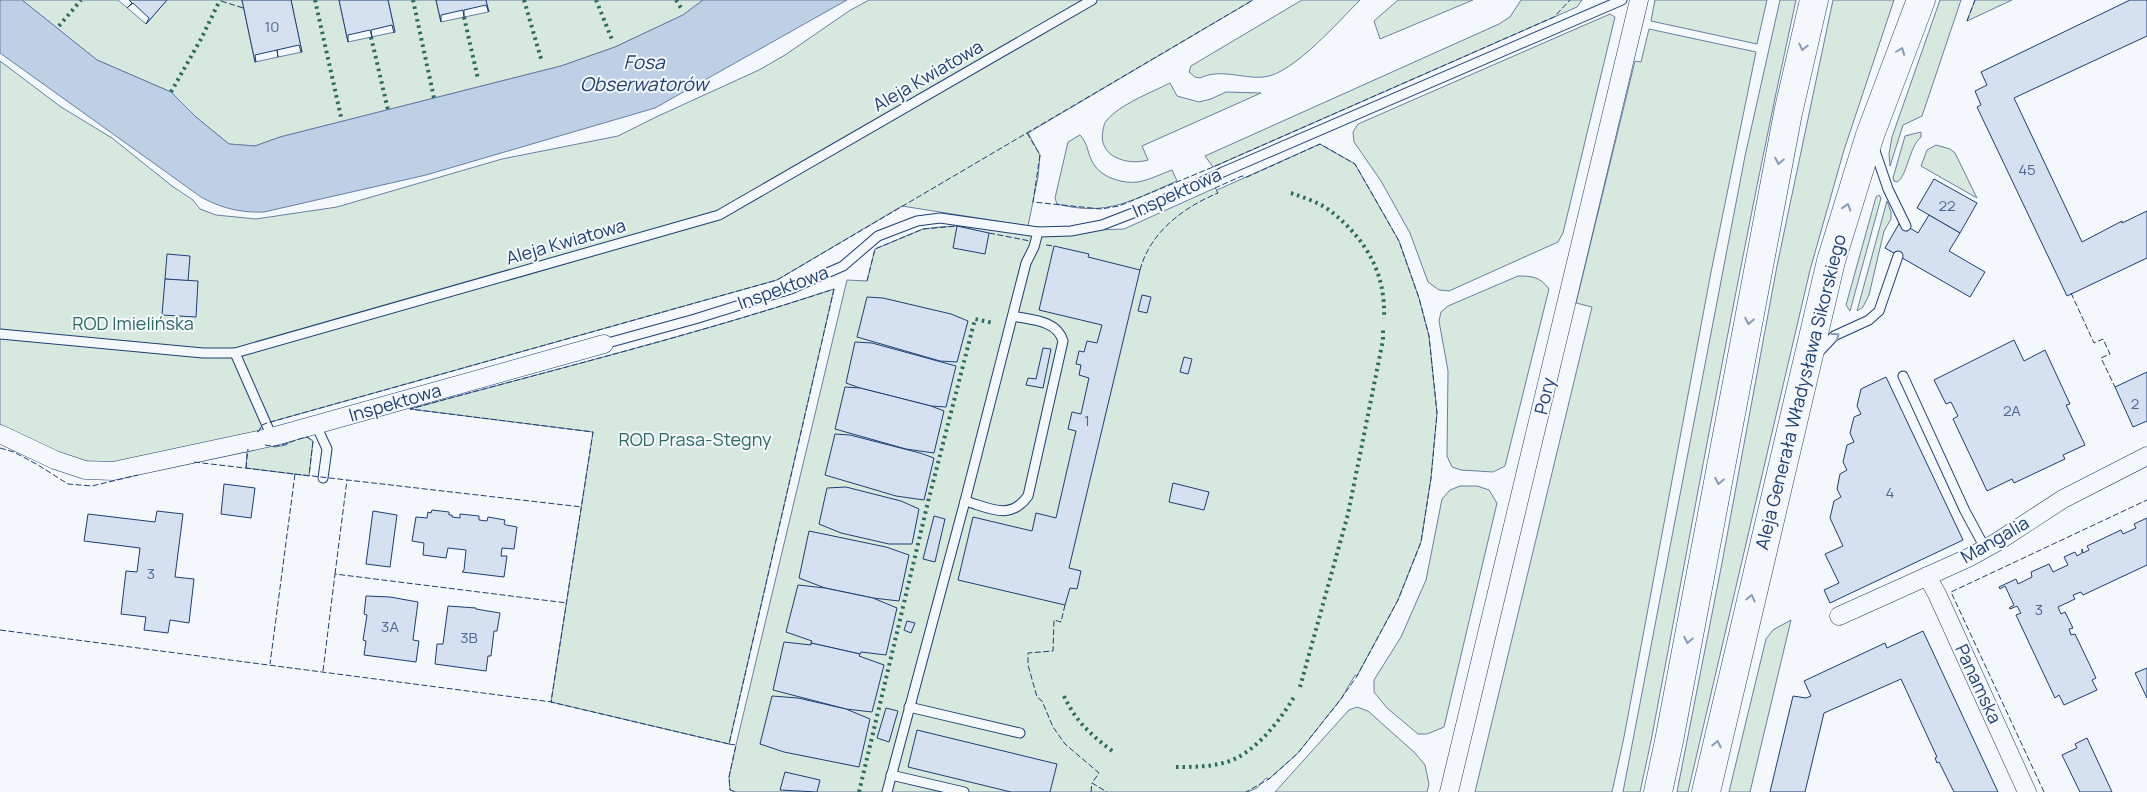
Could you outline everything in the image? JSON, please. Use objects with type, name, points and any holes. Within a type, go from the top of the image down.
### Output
[{"type":"main road","points":[[1658,792],[1788,114],[1814,0]]},
{"type":"main road","name":"Aleja Generała Władysława Sikorskiego","points":[[1706,792],[1831,261],[1870,135],[1921,0]]},
{"type":"street","name":"Pory","points":[[1449,792],[1639,0]]},
{"type":"street","name":"Inspektowa","points":[[0,434],[55,460],[84,470],[113,471],[272,437],[604,344]]},
{"type":"street","name":"Mangalia","points":[[1839,616],[1970,558],[2063,499],[2147,456]]},
{"type":"street","name":"Panamska","points":[[1927,576],[2028,792]]},
{"type":"lane","name":"Aleja Kwiatowa","points":[[0,334],[203,353],[235,353],[719,215],[1092,0]]},
{"type":"lane","name":"Inspektowa","points":[[604,344],[695,319],[791,289],[843,266],[878,236],[927,218],[940,218],[1038,232],[1071,231],[1102,225],[1146,208],[1222,172],[1622,0]]},
{"type":"lane","points":[[1870,135],[1888,189],[1906,226]]},
{"type":"lane","points":[[887,792],[965,501],[1026,262],[1034,247],[1038,232]]},
{"type":"lane","points":[[1804,372],[1834,336],[1869,320],[1879,311],[1898,256]]},
{"type":"lane","points":[[965,501],[1008,511],[1021,505],[1028,496],[1064,341],[1058,330],[1051,325],[1013,316]]},
{"type":"lane","points":[[235,353],[272,437]]},
{"type":"lane","points":[[1904,376],[1965,511],[1985,548]]},
{"type":"lane","points":[[316,425],[327,449],[323,478]]},
{"type":"lane","points":[[909,707],[1020,733]]},
{"type":"lane","points":[[891,775],[964,792]]},
{"type":"green space","points":[[22,0],[118,0],[146,24],[167,0],[242,0],[255,62],[302,52],[291,0],[339,0],[348,42],[395,32],[388,0],[436,0],[441,22],[488,12],[486,0],[703,0],[683,15],[615,47],[561,66],[280,137],[255,146],[229,144],[196,117],[171,92],[97,60]]},
{"type":"green space","name":"ROD Imielińska","points":[[869,0],[1253,0],[1028,133],[1040,155],[1038,177],[1028,226],[902,206],[777,280],[267,423],[262,425],[259,431],[118,465],[84,461],[48,449],[0,427],[0,61],[61,107],[112,138],[172,186],[193,200],[200,209],[216,215],[256,219],[337,207],[502,159],[618,136],[759,70]]},
{"type":"green space","points":[[1302,0],[1360,0],[1302,57],[1276,74],[1256,77],[1216,74],[1200,78],[1195,77],[1189,72],[1191,66]]},
{"type":"green space","points":[[1398,0],[1473,0],[1380,39],[1374,21]]},
{"type":"green space","points":[[1521,0],[1582,0],[1577,7],[1213,167],[1205,156],[1499,24],[1510,17]]},
{"type":"green space","points":[[1655,0],[1767,0],[1757,44],[1651,21]]},
{"type":"green space","points":[[1780,0],[1796,0],[1739,277],[1651,741],[1640,792],[1623,792],[1745,156]]},
{"type":"green space","points":[[1833,0],[1894,0],[1844,150],[1810,270],[1688,792],[1677,792],[1777,266]]},
{"type":"green space","points":[[1940,0],[1961,0],[1922,116],[1903,125],[1890,166],[1889,154],[1892,137]]},
{"type":"green space","points":[[1975,0],[2012,0],[1967,21]]},
{"type":"green space","points":[[1610,14],[1615,17],[1563,233],[1558,242],[1449,291],[1439,290],[1428,282],[1410,233],[1381,181],[1354,142],[1353,132],[1358,124]]},
{"type":"green space","points":[[1649,29],[1756,52],[1711,272],[1624,737],[1612,792],[1475,792],[1592,307],[1576,303],[1635,61],[1641,62]]},
{"type":"green space","points":[[1170,83],[1177,96],[1199,102],[1226,92],[1261,93],[1142,146],[1148,160],[1132,162],[1109,153],[1102,139],[1104,125],[1112,114],[1127,104]]},
{"type":"green space","points":[[1921,132],[1921,137],[1903,174],[1897,182],[1894,181],[1893,178],[1905,136]]},
{"type":"green space","points":[[1080,135],[1095,166],[1108,177],[1120,181],[1138,182],[1172,170],[1177,181],[1133,200],[1106,207],[1091,209],[1057,204],[1055,198],[1068,142]]},
{"type":"green space","points":[[1320,144],[1355,164],[1399,241],[1419,298],[1429,336],[1437,413],[1431,478],[1421,542],[1398,600],[1357,676],[1355,675],[1341,699],[1298,753],[1269,779],[1266,778],[1257,788],[1248,792],[736,792],[730,790],[729,777],[736,745],[847,280],[867,281],[875,249],[923,229],[940,227],[957,226],[1038,232],[1124,229]]},
{"type":"green space","points":[[1936,145],[1950,149],[1955,153],[1977,198],[1921,166],[1927,150]]},
{"type":"green space","points":[[1879,195],[1881,198],[1850,311],[1846,305],[1876,197]]},
{"type":"green space","points":[[1887,201],[1891,212],[1891,219],[1884,231],[1869,295],[1863,307],[1857,311]]},
{"type":"green space","points":[[1518,276],[1536,278],[1549,289],[1505,466],[1493,472],[1461,470],[1452,467],[1447,456],[1448,371],[1439,321],[1441,312],[1448,306]]},
{"type":"green space","name":"ROD Prasa-Stegny","points":[[834,289],[729,744],[551,702],[593,432],[410,409],[676,337]]},
{"type":"green space","points":[[307,437],[313,441],[309,476],[246,468],[247,449],[263,445],[275,447],[286,445],[292,440]]},
{"type":"green space","points":[[1460,486],[1477,486],[1489,490],[1497,503],[1444,727],[1427,734],[1418,734],[1387,708],[1374,692],[1374,680],[1401,637],[1426,580],[1442,499],[1450,490]]},
{"type":"green space","points":[[1791,620],[1750,792],[1729,792],[1766,639],[1773,630]]},
{"type":"green space","points":[[1357,707],[1368,711],[1415,753],[1425,765],[1429,784],[1427,792],[1275,792],[1349,710]]},
{"type":"water","name":"Fosa Obserwatorów","points":[[0,0],[22,0],[97,60],[171,92],[196,117],[229,144],[255,146],[280,137],[561,66],[615,47],[683,15],[703,0],[847,0],[655,108],[426,175],[264,212],[247,212],[231,209],[201,197],[0,53]]},
{"type":"building","points":[[129,0],[167,0],[146,24],[149,18],[133,3],[127,8],[132,3]]},
{"type":"building","points":[[242,0],[291,0],[302,52],[299,45],[255,55],[255,62]]},
{"type":"building","points":[[339,0],[388,0],[395,32],[392,25],[371,30],[372,37],[370,30],[348,35],[348,42]]},
{"type":"building","points":[[436,0],[486,0],[489,12],[486,5],[464,10],[464,17],[463,10],[441,15],[441,22]]},
{"type":"building","points":[[2130,0],[2147,0],[2147,36],[2014,98],[2082,242],[2122,221],[2122,223],[2147,211],[2147,258],[2067,296],[1977,107],[1981,105],[1975,91],[1987,85],[1981,72]]},
{"type":"building","points":[[1934,179],[1977,203],[1960,233],[1917,208]]},
{"type":"building","points":[[1929,215],[1960,233],[1949,251],[1985,272],[1970,297],[1885,248],[1900,222],[1918,233]]},
{"type":"building","points":[[957,226],[989,233],[985,254],[953,248]]},
{"type":"building","points":[[1054,246],[1089,254],[1088,257],[1140,270],[1069,568],[1081,571],[1077,589],[1070,588],[1065,605],[958,580],[973,517],[1032,531],[1036,513],[1056,518],[1076,431],[1068,429],[1072,412],[1081,414],[1089,378],[1079,375],[1081,365],[1076,364],[1079,351],[1084,352],[1087,341],[1097,343],[1102,325],[1039,310]]},
{"type":"building","points":[[167,254],[190,256],[188,281],[165,279]]},
{"type":"building","points":[[165,279],[198,281],[196,317],[162,315]]},
{"type":"building","points":[[1142,295],[1151,297],[1147,313],[1138,311]]},
{"type":"building","points":[[867,297],[883,298],[951,314],[968,321],[957,362],[940,361],[857,337]]},
{"type":"building","points":[[2014,340],[2024,361],[2045,350],[2070,404],[2066,405],[2085,445],[2063,455],[2065,459],[2014,483],[2012,479],[1987,491],[1953,419],[1958,416],[1951,402],[1946,404],[1934,380]]},
{"type":"building","points":[[855,342],[872,343],[956,366],[946,407],[931,406],[846,383]]},
{"type":"building","points":[[1043,348],[1051,349],[1043,388],[1026,385],[1028,378],[1036,379]]},
{"type":"building","points":[[1184,357],[1192,359],[1188,374],[1180,372]]},
{"type":"building","points":[[2147,372],[2147,421],[2133,427],[2115,387]]},
{"type":"building","points":[[1886,377],[1963,540],[1830,603],[1824,590],[1839,583],[1825,554],[1843,546],[1830,518],[1834,501],[1841,497],[1837,489],[1840,474],[1847,470],[1843,462],[1847,445],[1854,442],[1850,433],[1854,417],[1861,414],[1857,406],[1861,389]]},
{"type":"building","points":[[845,387],[860,388],[944,411],[934,453],[906,449],[835,429]]},
{"type":"building","points":[[835,434],[850,435],[934,458],[924,500],[896,496],[825,475]]},
{"type":"building","points":[[1173,483],[1209,492],[1204,510],[1169,502]]},
{"type":"building","points":[[224,484],[255,488],[251,518],[221,514]]},
{"type":"building","points":[[846,487],[901,501],[919,509],[912,544],[889,544],[841,533],[819,524],[827,488]]},
{"type":"building","points":[[432,510],[449,512],[449,515],[452,515],[452,517],[460,518],[460,514],[479,516],[479,520],[487,521],[488,517],[505,520],[504,524],[517,527],[514,549],[502,548],[501,556],[507,556],[504,577],[462,572],[464,570],[466,550],[448,548],[446,558],[423,555],[424,543],[412,541],[416,517],[427,518],[428,512],[431,513]]},
{"type":"building","points":[[157,511],[183,514],[175,577],[194,579],[189,623],[170,620],[168,633],[144,630],[146,617],[121,614],[126,571],[137,572],[140,548],[84,541],[88,514],[155,522]]},
{"type":"building","points":[[373,511],[397,515],[390,567],[366,564]]},
{"type":"building","points":[[934,516],[945,519],[935,562],[923,559]]},
{"type":"building","points":[[2147,518],[2147,565],[2083,595],[2081,592],[2073,595],[2075,599],[2058,607],[2061,614],[2065,612],[2073,628],[2069,629],[2071,635],[2075,634],[2096,678],[2092,680],[2097,690],[2064,705],[2059,695],[2055,698],[2016,615],[2021,613],[2017,606],[2009,608],[2014,605],[2005,586],[2000,589],[1999,587],[2016,579],[2018,584],[2032,577],[2031,572],[2049,564],[2053,572],[2068,565],[2064,557],[2075,552],[2077,556],[2082,553],[2082,549],[2083,553],[2089,550],[2087,546],[2121,530],[2123,534],[2136,528],[2134,524]]},
{"type":"building","points":[[809,531],[886,547],[909,555],[899,601],[873,598],[825,588],[799,578]]},
{"type":"building","points":[[798,585],[825,588],[873,598],[897,608],[886,655],[861,652],[860,654],[811,643],[812,641],[786,632]]},
{"type":"building","points":[[366,596],[390,597],[418,602],[413,640],[419,641],[416,662],[364,655],[366,641],[363,640],[367,615],[364,614]]},
{"type":"building","points":[[448,606],[476,608],[500,613],[497,631],[494,631],[491,656],[488,656],[486,671],[435,664],[437,644],[443,644]]},
{"type":"building","points":[[907,621],[915,623],[911,633],[904,630]]},
{"type":"building","points":[[1923,631],[1998,792],[1954,792],[1939,762],[1937,763],[1935,758],[1937,757],[1901,679],[1824,713],[1805,792],[1770,792],[1793,696],[1806,698],[1811,696],[1804,681],[1885,643],[1887,648]]},
{"type":"building","points":[[784,642],[811,645],[811,643],[860,654],[859,656],[884,665],[872,712],[846,709],[773,690]]},
{"type":"building","points":[[2147,668],[2147,698],[2135,673]]},
{"type":"building","points":[[772,696],[798,698],[846,709],[870,719],[859,767],[784,752],[760,744]]},
{"type":"building","points":[[886,708],[898,711],[889,742],[877,738]]},
{"type":"building","points":[[917,730],[1057,764],[1050,792],[1011,792],[908,767]]},
{"type":"building","points":[[2087,738],[2112,792],[2080,792],[2062,755],[2077,748],[2075,744]]},
{"type":"building","points":[[785,772],[820,780],[817,792],[780,790]]},
{"type":"hedge","points":[[59,26],[81,0]]},
{"type":"hedge","points":[[171,92],[201,39],[220,0]]},
{"type":"hedge","points":[[315,0],[341,117]]},
{"type":"hedge","points":[[413,0],[434,98]]},
{"type":"hedge","points":[[524,0],[542,62]]},
{"type":"hedge","points":[[596,0],[613,42]]},
{"type":"hedge","points":[[676,0],[681,8]]},
{"type":"hedge","points":[[464,17],[478,79]]},
{"type":"hedge","points":[[371,37],[388,110]]},
{"type":"hedge","points":[[1291,193],[1328,209],[1356,235],[1365,247],[1378,273],[1382,287],[1384,319]]},
{"type":"hedge","points":[[859,792],[928,502],[975,319],[993,323]]},
{"type":"hedge","points":[[1300,687],[1348,514],[1383,340],[1383,330]]},
{"type":"hedge","points":[[1064,696],[1085,728],[1115,753]]},
{"type":"hedge","points":[[1176,767],[1223,763],[1245,753],[1255,746],[1273,727],[1294,697]]},
{"type":"fence","points":[[257,432],[262,425],[267,423],[777,280],[1253,0]]},
{"type":"fence","points":[[1027,133],[1040,155],[1033,202],[1101,209],[1119,206],[1213,167],[1554,17],[1570,0]]},
{"type":"fence","points":[[1967,21],[1975,0]]},
{"type":"fence","points":[[221,1],[243,8]]},
{"type":"fence","points":[[1140,270],[1152,244],[1170,222],[1181,213],[1218,193],[1215,188],[1242,176],[1247,177],[1320,144],[1355,164],[1399,241],[1419,298],[1429,336],[1437,413],[1431,478],[1421,542],[1398,600],[1357,676],[1341,699],[1298,753],[1269,779],[1246,792]]},
{"type":"fence","points":[[867,281],[875,249],[923,229],[957,226]]},
{"type":"fence","points":[[989,233],[1030,241]]},
{"type":"fence","points":[[1046,245],[1054,246]]},
{"type":"fence","points":[[834,289],[729,744],[551,702],[593,432],[410,409],[676,337],[834,289]]},
{"type":"fence","points":[[2071,293],[2094,343],[2103,339],[2110,354],[2101,358],[2115,387]]},
{"type":"fence","points":[[265,445],[282,445],[307,437],[313,441],[309,476]]},
{"type":"fence","points":[[0,448],[14,452],[68,484],[92,486],[138,475]]},
{"type":"fence","points":[[246,468],[248,449]]},
{"type":"fence","points":[[194,462],[295,474],[270,664]]},
{"type":"fence","points":[[295,474],[582,507]]},
{"type":"fence","points":[[335,574],[347,480]]},
{"type":"fence","points":[[2044,792],[1951,592],[2147,500]]},
{"type":"fence","points":[[323,671],[335,574],[567,603]]},
{"type":"fence","points":[[1065,605],[1061,622],[1054,620],[1053,651],[1028,653],[1028,665],[1037,697],[1042,701],[1053,727],[1065,744],[1099,773],[1092,783],[1107,792]]},
{"type":"fence","points":[[0,630],[552,702]]},
{"type":"fence","points":[[729,744],[736,745],[729,777],[730,790],[736,792]]},
{"type":"fence","points":[[1091,792],[1092,783]]}]
